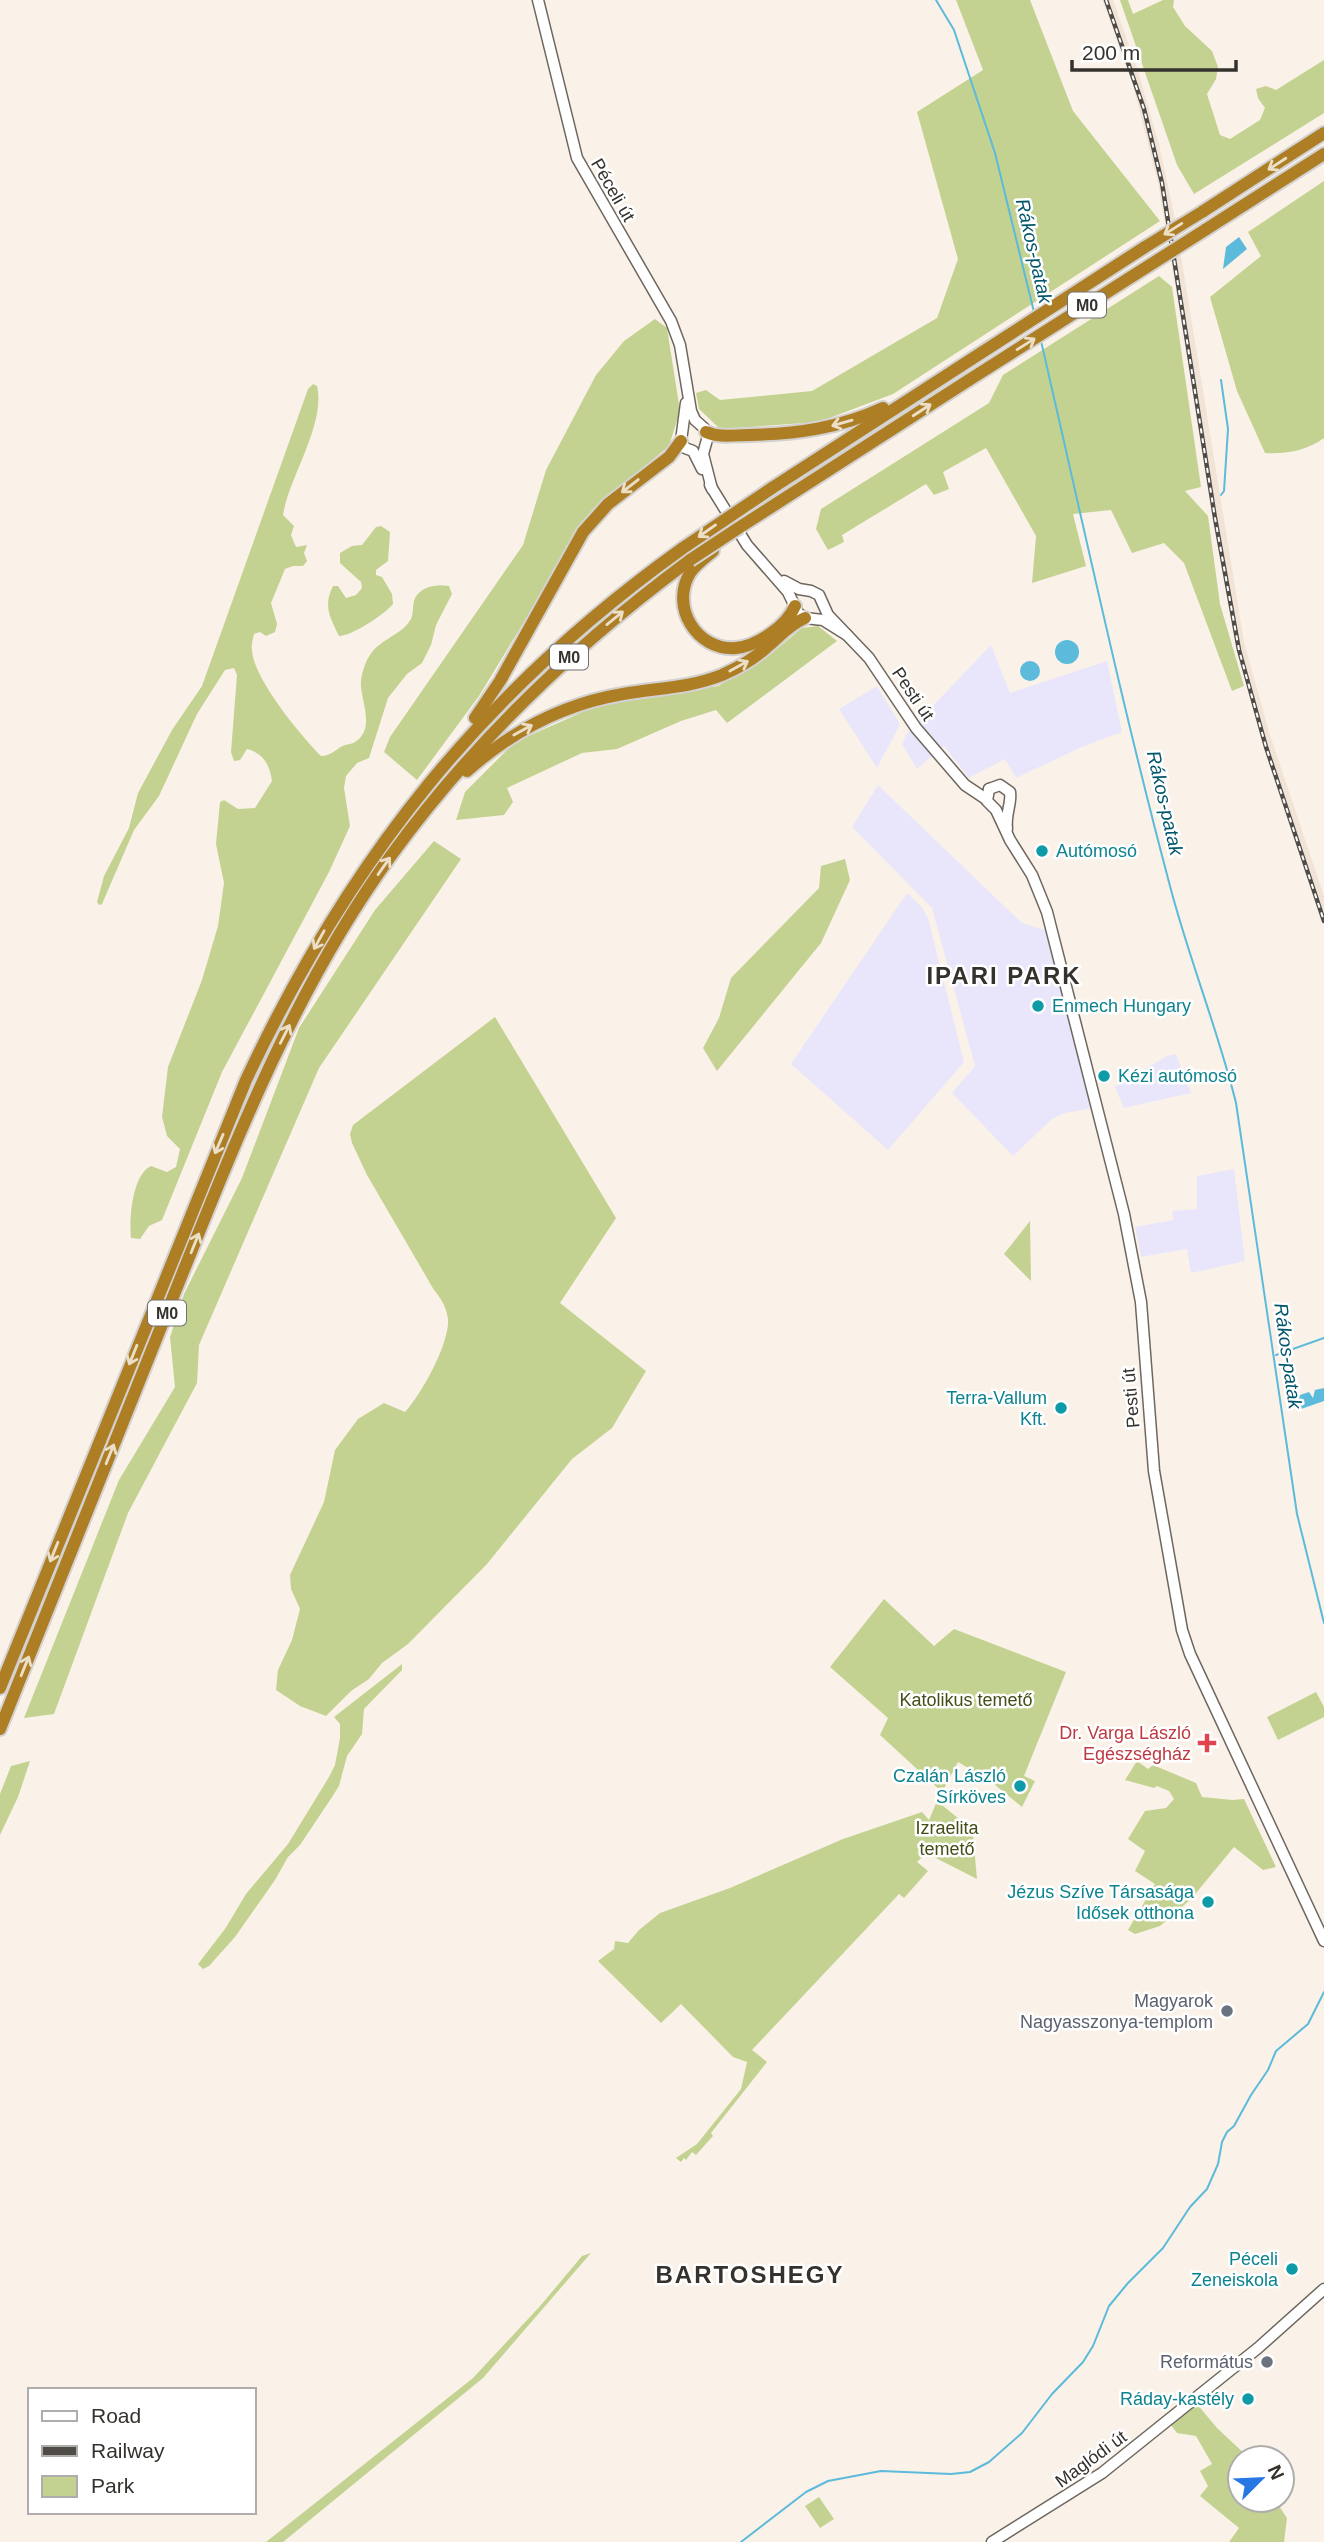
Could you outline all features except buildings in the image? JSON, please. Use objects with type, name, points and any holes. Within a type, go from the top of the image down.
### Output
[{"type":"highway","name":"M0","points":[[0,1688],[246,1080],[266,1037],[329,922],[400,818],[430,780],[510,693],[568,638],[683,548],[965,362],[1324,133]]},
{"type":"highway","name":"M0","points":[[0,1729],[225,1167],[265,1075],[336,939],[377,875],[442,790],[504,719],[560,665],[623,611],[690,560],[1324,154]]},
{"type":"highway","points":[[702,428],[713,435],[727,436],[790,433],[825,428],[866,416],[927,387]]},
{"type":"highway","points":[[460,746],[467,728],[500,681],[583,532],[608,504],[669,457],[682,435]]},
{"type":"highway","points":[[740,527],[695,567],[683,591],[685,614],[692,628],[703,639],[729,648],[744,647],[773,632],[790,615],[795,605]]},
{"type":"highway","points":[[442,790],[496,746],[541,720],[599,699],[690,685],[722,675],[752,659],[791,626],[809,618]]},
{"type":"main road","name":"Péceli út","points":[[538,0],[577,158],[671,321],[680,345],[685,385]]},
{"type":"main road","points":[[685,385],[693,415],[708,440],[704,447],[705,465],[712,489]]},
{"type":"main road","points":[[685,385],[686,415],[682,435],[685,448],[693,451],[704,447]]},
{"type":"main road","points":[[682,435],[690,424],[702,428]]},
{"type":"main road","points":[[693,451],[712,489],[747,545],[777,577],[798,613],[823,620],[847,635]]},
{"type":"main road","points":[[777,577],[818,595],[822,605],[819,613],[809,618]]},
{"type":"main road","points":[[795,605],[797,596],[806,591]]},
{"type":"main road","name":"Pesti út","points":[[822,605],[828,615],[869,657],[911,721],[953,771],[988,794]]},
{"type":"main road","points":[[1000,785],[1007,789],[1011,800],[1007,807],[996,810],[989,805],[988,794],[1000,785]]},
{"type":"main road","name":"Pesti út","points":[[1007,807],[1006,825],[1010,840]]},
{"type":"main road","name":"Pesti út","points":[[996,810],[1010,840],[1032,875],[1054,934],[1134,1259],[1154,1471],[1182,1630],[1194,1664],[1324,1941]]},
{"type":"main road","name":"Maglódi út","points":[[992,2542],[1102,2473],[1248,2357],[1324,2289]]},
{"type":"shaded area","points":[[1102,0],[1113,0],[1138,71],[1159,144],[1175,219],[1244,642],[1270,735],[1324,896],[1324,924],[1261,737],[1236,644],[1158,183],[1130,74]]},
{"type":"shaded area","points":[[991,645],[1010,693],[1107,661],[1122,732],[1082,747],[1016,778],[1005,759],[969,778],[944,746],[917,769],[902,744],[907,733]]},
{"type":"shaded area","points":[[877,686],[900,724],[877,768],[839,709]]},
{"type":"shaded area","points":[[878,785],[1022,923],[1048,931],[1093,1108],[1065,1113],[1052,1119],[1013,1156],[952,1093],[975,1066],[932,908],[852,827]]},
{"type":"shaded area","points":[[907,893],[921,906],[928,918],[964,1062],[888,1150],[791,1064]]},
{"type":"shaded area","points":[[1176,1054],[1191,1093],[1124,1108],[1115,1087],[1167,1056]]},
{"type":"shaded area","points":[[1234,1169],[1245,1261],[1191,1273],[1187,1249],[1141,1257],[1135,1227],[1173,1220],[1172,1211],[1197,1209],[1197,1176]]},
{"type":"green space","points":[[956,0],[1030,0],[1073,111],[1160,221],[893,394],[819,422],[720,429],[699,409],[696,393],[706,390],[720,400],[812,391],[937,318],[958,259],[917,112],[983,70]]},
{"type":"green space","points":[[1120,0],[1128,0],[1133,14],[1163,0],[1174,0],[1173,7],[1185,26],[1212,51],[1218,67],[1216,79],[1207,94],[1220,135],[1230,139],[1260,120],[1265,108],[1256,89],[1266,86],[1276,90],[1324,60],[1324,113],[1194,194],[1177,165]]},
{"type":"green space","points":[[1324,181],[1324,438],[1296,451],[1265,453],[1237,391],[1210,297],[1261,256],[1248,232]]},
{"type":"green space","points":[[1159,276],[1172,287],[1201,487],[1185,491],[1208,516],[1220,604],[1244,686],[1232,691],[1184,563],[1164,543],[1132,553],[1111,510],[1073,514],[1086,566],[1032,583],[1036,536],[986,448],[943,472],[949,489],[934,495],[926,484],[842,535],[844,542],[828,550],[816,529],[821,509],[989,403],[1003,375]]},
{"type":"green space","points":[[655,319],[667,328],[680,411],[669,446],[592,510],[479,696],[417,780],[384,752],[390,737],[523,545],[546,470],[596,375],[624,341]]},
{"type":"green space","points":[[313,384],[317,386],[316,417],[283,515],[294,526],[291,535],[296,547],[307,545],[304,553],[307,561],[303,566],[285,569],[271,603],[277,624],[275,632],[266,636],[260,632],[254,634],[252,648],[254,662],[269,691],[321,756],[354,743],[365,731],[366,716],[361,682],[368,658],[379,645],[407,624],[412,617],[414,600],[418,594],[426,588],[440,585],[449,586],[452,594],[436,625],[431,645],[422,663],[407,674],[388,698],[369,758],[357,763],[346,776],[344,788],[350,826],[329,872],[222,1072],[162,1220],[149,1226],[140,1239],[131,1238],[131,1209],[140,1178],[151,1166],[167,1172],[176,1167],[180,1149],[167,1136],[162,1117],[168,1067],[202,980],[218,926],[224,883],[216,844],[220,802],[224,800],[238,809],[255,808],[272,781],[265,760],[257,753],[247,749],[240,760],[234,761],[231,752],[237,675],[234,668],[225,670],[197,714],[159,796],[134,830],[102,904],[97,902],[104,876],[129,828],[138,793],[172,730],[202,686],[308,389]]},
{"type":"green space","points":[[381,526],[390,532],[388,561],[376,570],[376,575],[382,577],[392,594],[393,604],[368,624],[339,636],[328,606],[333,586],[338,586],[346,598],[356,595],[362,588],[361,582],[340,563],[340,553],[352,546],[362,545],[376,527]]},
{"type":"green space","points":[[818,626],[837,641],[727,723],[716,710],[681,721],[617,749],[582,753],[507,788],[513,802],[504,815],[456,820],[465,792],[515,742],[603,703],[718,686],[765,659],[802,628]]},
{"type":"green space","points":[[434,841],[461,859],[319,1068],[199,1345],[197,1383],[128,1513],[54,1714],[24,1718],[119,1480],[175,1387],[170,1337],[184,1294],[242,1178],[299,1028],[375,910]]},
{"type":"green space","points":[[845,859],[850,880],[821,943],[717,1071],[703,1048],[719,1018],[731,978],[819,888],[821,866]]},
{"type":"green space","points":[[495,1017],[616,1218],[560,1303],[646,1371],[612,1428],[572,1459],[487,1564],[408,1644],[382,1663],[369,1679],[351,1691],[326,1716],[300,1706],[276,1690],[278,1670],[292,1640],[300,1609],[291,1589],[290,1575],[324,1502],[335,1450],[358,1419],[384,1403],[405,1412],[432,1370],[443,1346],[448,1324],[442,1302],[367,1175],[350,1134],[353,1125]]},
{"type":"green space","points":[[1030,1221],[1031,1281],[1004,1254]]},
{"type":"green space","name":"Katolikus temető","points":[[884,1599],[934,1646],[954,1629],[1066,1672],[1024,1776],[1035,1781],[1022,1807],[989,1780],[958,1762],[942,1792],[880,1735],[888,1718],[830,1667]]},
{"type":"green space","points":[[402,1664],[402,1670],[364,1709],[362,1734],[347,1756],[339,1786],[332,1797],[235,1937],[209,1966],[203,1969],[198,1964],[225,1929],[246,1894],[288,1844],[329,1777],[335,1765],[340,1738],[340,1724],[334,1717]]},
{"type":"green space","points":[[1316,1692],[1324,1707],[1324,1717],[1278,1740],[1267,1717]]},
{"type":"green space","points":[[30,1761],[18,1797],[0,1835],[0,1794],[11,1766]]},
{"type":"green space","points":[[1137,1761],[1148,1769],[1153,1765],[1196,1783],[1202,1797],[1244,1799],[1276,1867],[1263,1870],[1234,1847],[1191,1899],[1160,1926],[1135,1934],[1128,1930],[1155,1884],[1135,1871],[1145,1851],[1128,1839],[1145,1811],[1166,1808],[1174,1799],[1169,1791],[1157,1786],[1154,1788],[1125,1780]]},
{"type":"green space","name":"Izraelita temető","points":[[937,1801],[964,1823],[973,1835],[977,1879],[926,1853],[917,1862],[928,1871],[904,1898],[899,1894],[752,2050],[767,2062],[711,2133],[713,2136],[696,2155],[692,2152],[681,2162],[676,2158],[697,2144],[741,2089],[747,2062],[733,2057],[681,2004],[661,2023],[598,1961],[614,1949],[615,1941],[628,1943],[660,1913],[730,1888],[843,1839],[922,1812],[929,1820]]},
{"type":"green space","points":[[591,2253],[483,2378],[283,2542],[266,2542],[473,2378],[582,2256]]},
{"type":"green space","points":[[1197,2404],[1234,2444],[1226,2444],[1226,2514],[1284,2514],[1287,2518],[1284,2542],[1229,2542],[1239,2528],[1200,2496],[1208,2486],[1200,2471],[1212,2464],[1196,2436],[1177,2433],[1170,2424]]},
{"type":"green space","points":[[819,2497],[834,2519],[820,2528],[805,2506]]},
{"type":"water","points":[[1239,237],[1247,249],[1223,269],[1226,247]]},
{"type":"water","points":[[1067,640],[1075,644],[1079,652],[1075,660],[1067,664],[1059,660],[1055,652],[1059,644]]},
{"type":"water","points":[[1030,661],[1037,664],[1040,671],[1037,678],[1030,681],[1023,678],[1020,671],[1023,664]]},
{"type":"water","points":[[1324,1388],[1324,1401],[1301,1409],[1297,1396],[1309,1392],[1313,1398],[1315,1390]]},
{"type":"waterway","name":"Rákos-patak","points":[[936,0],[954,30],[995,153],[1034,312]]},
{"type":"waterway","name":"Rákos-patak","points":[[1041,341],[1152,818],[1236,1103],[1297,1514],[1324,1623]]},
{"type":"waterway","points":[[1221,380],[1228,429],[1224,491],[1221,495]]},
{"type":"waterway","points":[[1276,1355],[1324,1338]]},
{"type":"waterway","points":[[741,2542],[806,2492],[828,2481],[881,2471],[951,2474],[970,2472],[989,2462],[1022,2433],[1052,2394],[1083,2362],[1093,2346],[1109,2306],[1163,2248],[1190,2207],[1207,2189],[1218,2164],[1222,2142],[1227,2132],[1234,2126],[1268,2070],[1276,2051],[1308,2024],[1324,1992]]},
{"type":"railway","points":[[1106,0],[1144,109],[1162,183],[1215,518],[1239,650],[1266,747],[1324,921]]},
{"type":"place","name":"Autómosó","points":[[1042,851]]},
{"type":"place","name":"Enmech Hungary","points":[[1038,1006]]},
{"type":"place","name":"Kézi autómosó","points":[[1104,1076]]},
{"type":"place","name":"Terra-Vallum Kft.","points":[[1061,1408]]},
{"type":"place","name":"Dr. Varga László Egészségház","points":[[1207,1743]]},
{"type":"place","name":"Czalán László Sírköves","points":[[1020,1786]]},
{"type":"place","name":"Jézus Szíve Társasága Idősek otthona","points":[[1208,1902]]},
{"type":"place","name":"Magyarok Nagyasszonya-templom","points":[[1227,2011]]},
{"type":"place","name":"Péceli Zeneiskola","points":[[1292,2269]]},
{"type":"place","name":"Református","points":[[1267,2362]]},
{"type":"place","name":"Ráday-kastély","points":[[1248,2399]]},
{"type":"district","name":"IPARI PARK","points":[[1004,975]]},
{"type":"district","name":"BARTOSHEGY","points":[[750,2274]]}]
